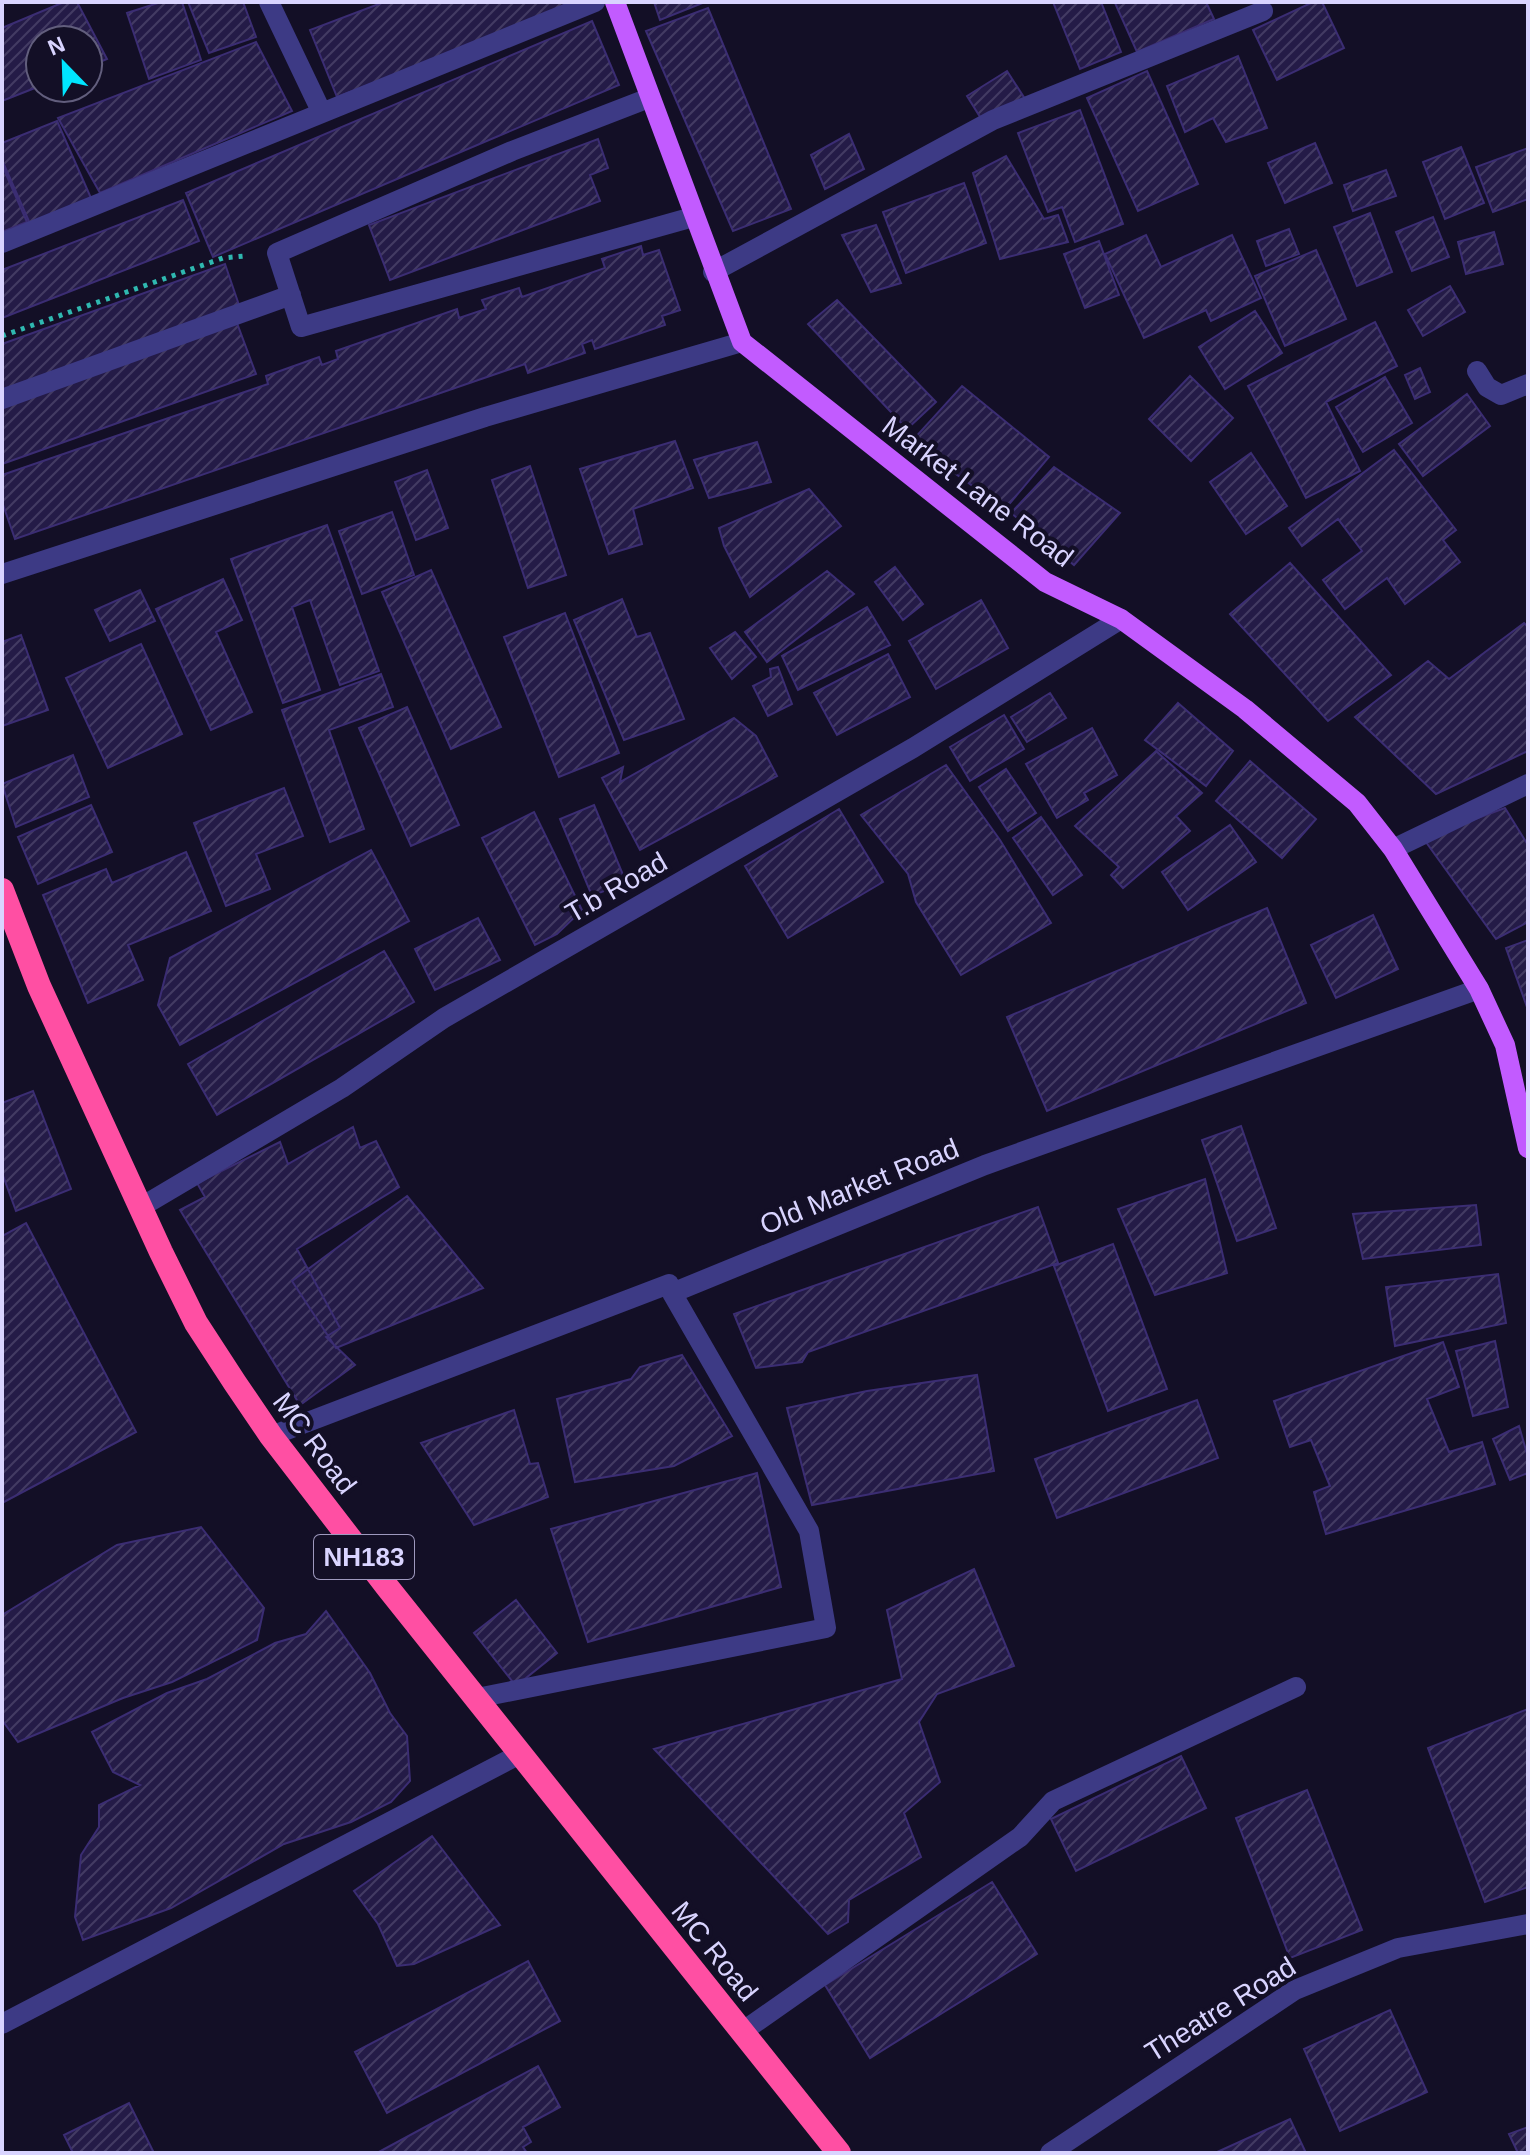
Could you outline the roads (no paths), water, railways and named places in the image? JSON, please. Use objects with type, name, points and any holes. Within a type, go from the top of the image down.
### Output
[{"type":"highway","name":"MC Road","points":[[2,890],[39,986],[196,1323],[271,1436],[630,1894],[839,2153]]},
{"type":"main road","name":"Market Lane Road","points":[[615,2],[713,272],[742,342],[1045,582],[1121,619],[1245,709],[1357,803],[1393,849],[1479,989],[1505,1045],[1528,1148]]},
{"type":"street","points":[[269,2],[322,113]]},
{"type":"street","points":[[2,243],[595,2]]},
{"type":"street","points":[[713,272],[993,120],[1263,11]]},
{"type":"street","points":[[649,98],[512,151],[277,253],[301,327],[693,217]]},
{"type":"street","points":[[2,399],[291,295]]},
{"type":"street","points":[[2,574],[485,417],[742,342]]},
{"type":"street","points":[[1477,371],[1487,387],[1501,395],[1528,384]]},
{"type":"street","name":"T.b Road","points":[[141,1207],[342,1088],[444,1018],[913,748],[1121,619]]},
{"type":"street","points":[[1393,849],[1528,784]]},
{"type":"street","name":"Old Market Road","points":[[271,1436],[669,1284],[672,1293],[985,1165],[1479,989]]},
{"type":"street","points":[[477,1698],[826,1628],[809,1531],[672,1293]]},
{"type":"street","points":[[742,2032],[1020,1837],[1053,1801],[1296,1687]]},
{"type":"street","points":[[2,2024],[522,1753]]},
{"type":"street","name":"Theatre Road","points":[[1050,2153],[1295,1990],[1398,1948],[1528,1924]]}]
